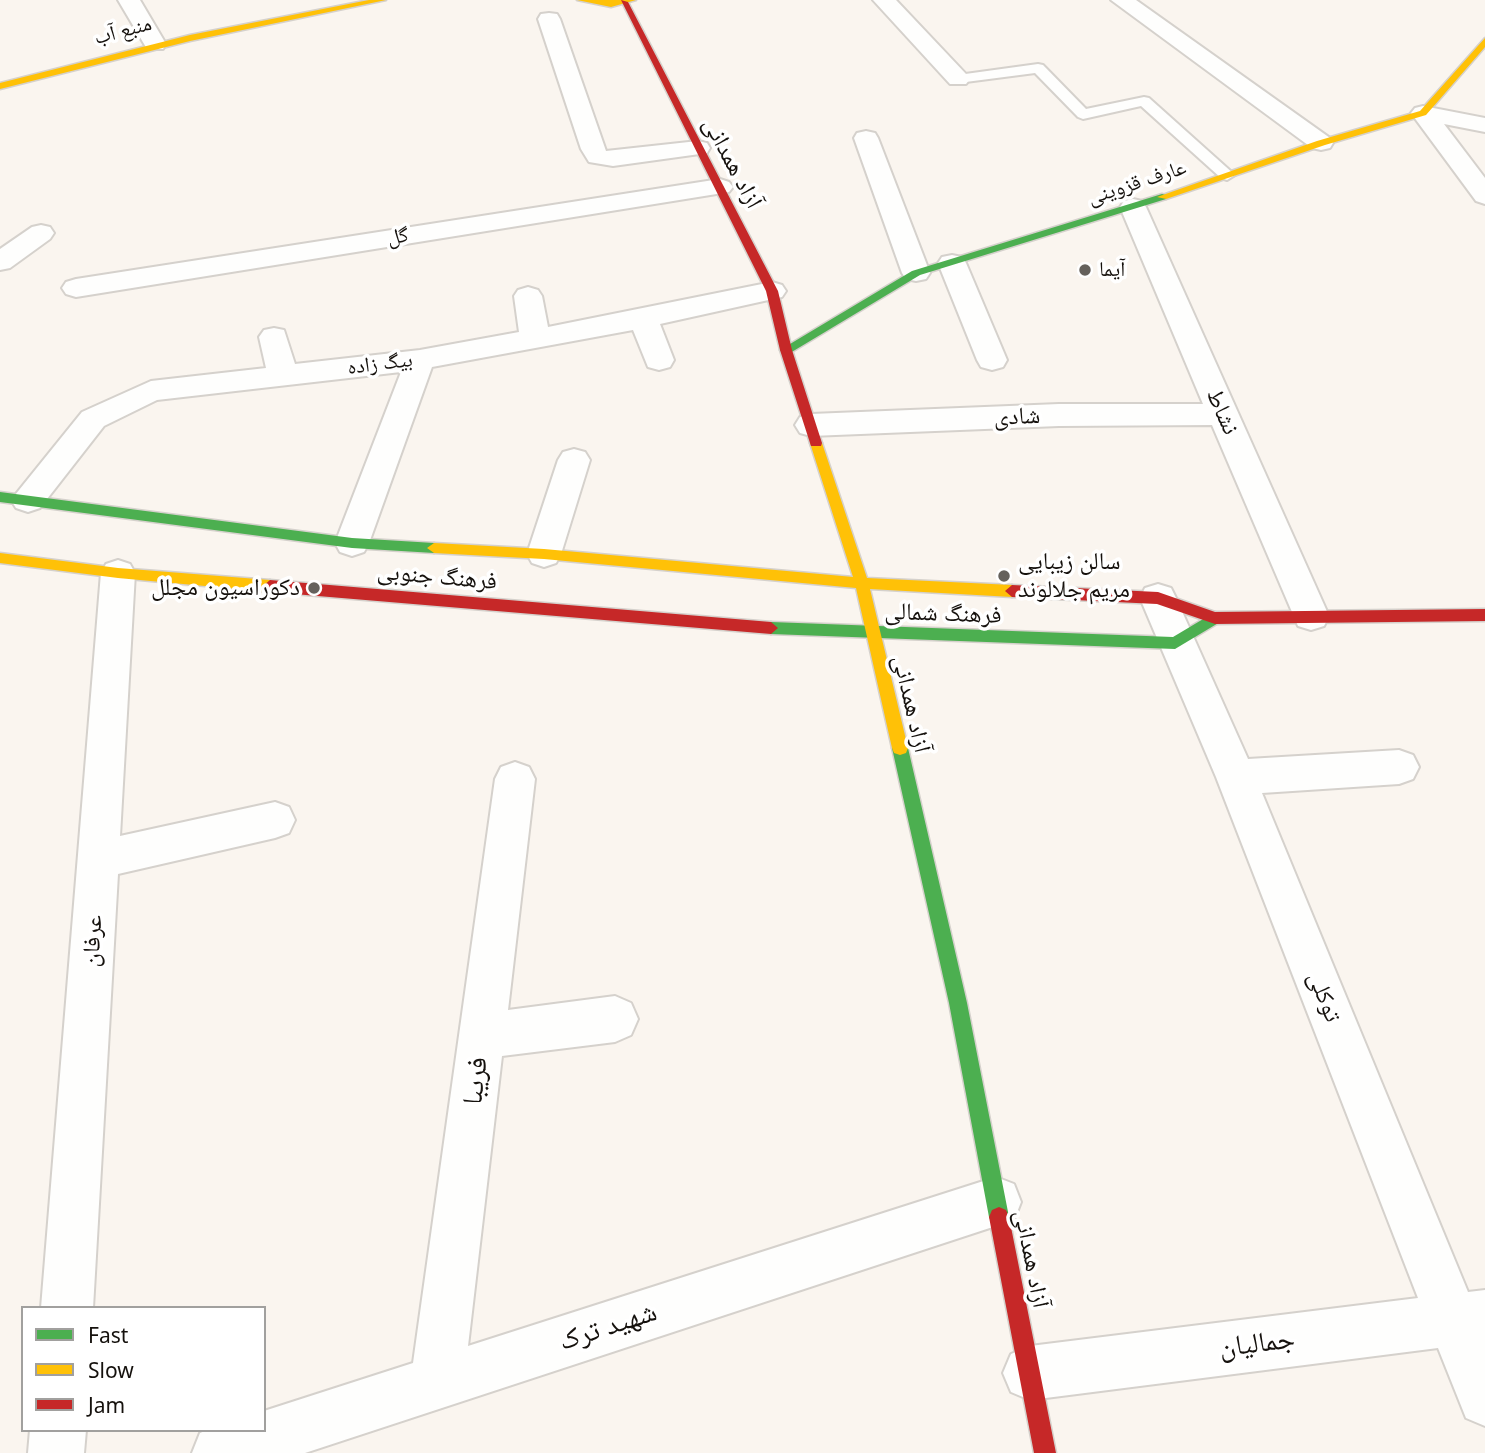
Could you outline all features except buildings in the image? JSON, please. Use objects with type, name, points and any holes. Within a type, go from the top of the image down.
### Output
[{"type":"street","points":[[129,0],[155,44]]},
{"type":"street","name":"منبع آب","points":[[0,86],[155,44],[290,15],[382,0]]},
{"type":"street","points":[[581,0],[596,4],[628,1]]},
{"type":"street","points":[[884,0],[958,79]]},
{"type":"street","points":[[1122,0],[1321,143]]},
{"type":"street","name":"آزاد همدانی","points":[[628,1],[698,148],[772,291],[786,350],[862,584],[958,1003],[1045,1453]]},
{"type":"street","points":[[550,19],[598,157],[613,159],[698,148]]},
{"type":"street","points":[[1423,113],[1485,41]]},
{"type":"street","points":[[1423,113],[1485,125]]},
{"type":"street","points":[[1423,113],[1484,193]]},
{"type":"street","name":"عارف قزوینی","points":[[786,350],[916,273],[1133,207],[1321,143],[1423,113]]},
{"type":"street","points":[[866,138],[916,273]]},
{"type":"street","name":"گل","points":[[76,288],[720,187]]},
{"type":"street","name":"نشاط","points":[[1133,207],[1311,616]]},
{"type":"street","points":[[0,262],[41,233]]},
{"type":"street","points":[[952,263],[992,360]]},
{"type":"street","name":"بیگ زاده","points":[[14,498],[93,419],[151,391],[420,360],[643,319],[772,291]]},
{"type":"street","points":[[528,296],[536,339]]},
{"type":"street","points":[[643,319],[659,360]]},
{"type":"street","points":[[274,337],[283,375]]},
{"type":"street","points":[[352,543],[420,360]]},
{"type":"street","name":"شادی","points":[[811,425],[1059,415],[1223,414]]},
{"type":"street","points":[[544,554],[574,460]]},
{"type":"street","name":"فرهنگ جنوبی","points":[[14,498],[352,543],[544,554],[862,584]]},
{"type":"street","name":"فرهنگ جنوبی","points":[[0,558],[118,573],[872,634]]},
{"type":"street","name":"عرفان","points":[[67,1306],[118,573]]},
{"type":"street","name":"فرهنگ شمالی","points":[[862,584],[1158,598],[1215,618],[1485,615]]},
{"type":"street","name":"توکلی","points":[[1158,598],[1175,643],[1469,1318],[1485,1399]]},
{"type":"street","points":[[1175,643],[1215,618]]},
{"type":"street","name":"فرهنگ شمالی","points":[[872,634],[1175,643]]},
{"type":"street","points":[[1236,778],[1399,767]]},
{"type":"street","name":"فریبا","points":[[437,1383],[515,779]]},
{"type":"street","points":[[98,860],[275,820]]},
{"type":"street","points":[[482,1036],[615,1019]]},
{"type":"street","name":"شهید ترک","points":[[220,1453],[996,1202]]},
{"type":"street","name":"جمالیان","points":[[1030,1373],[1469,1318]]},
{"type":"street","points":[[57,1453],[58,1432]]},
{"type":"lane","points":[[958,79],[1038,68],[1083,114],[1144,101],[1227,175]]},
{"type":"traffic: fast","points":[[786,350],[916,273],[1162,197]]},
{"type":"traffic: fast","points":[[0,497],[352,543],[434,548]]},
{"type":"traffic: fast","points":[[771,628],[1175,643],[1215,618]]},
{"type":"traffic: fast","points":[[900,748],[958,1003],[999,1217]]},
{"type":"traffic: slow","points":[[0,86],[190,38],[382,0]]},
{"type":"traffic: slow","points":[[581,0],[611,4],[632,0]]},
{"type":"traffic: slow","points":[[1162,197],[1321,143],[1423,113],[1485,41]]},
{"type":"traffic: slow","points":[[816,443],[862,584],[900,748]]},
{"type":"traffic: slow","points":[[434,548],[544,554],[817,581],[1012,591]]},
{"type":"traffic: slow","points":[[0,558],[118,573],[270,586]]},
{"type":"traffic: jam","points":[[624,2],[772,291],[786,350],[816,443]]},
{"type":"traffic: jam","points":[[270,586],[771,628]]},
{"type":"traffic: jam","points":[[1012,591],[1158,598],[1215,618],[1485,615]]},
{"type":"traffic: jam","points":[[999,1217],[1045,1453]]},
{"type":"place","name":"آيما","points":[[1085,270]]},
{"type":"place","name":"سالن زیبایی مریم جلالوند","points":[[1004,576]]},
{"type":"place","name":"دکوراسیون مجلل","points":[[314,588]]}]
